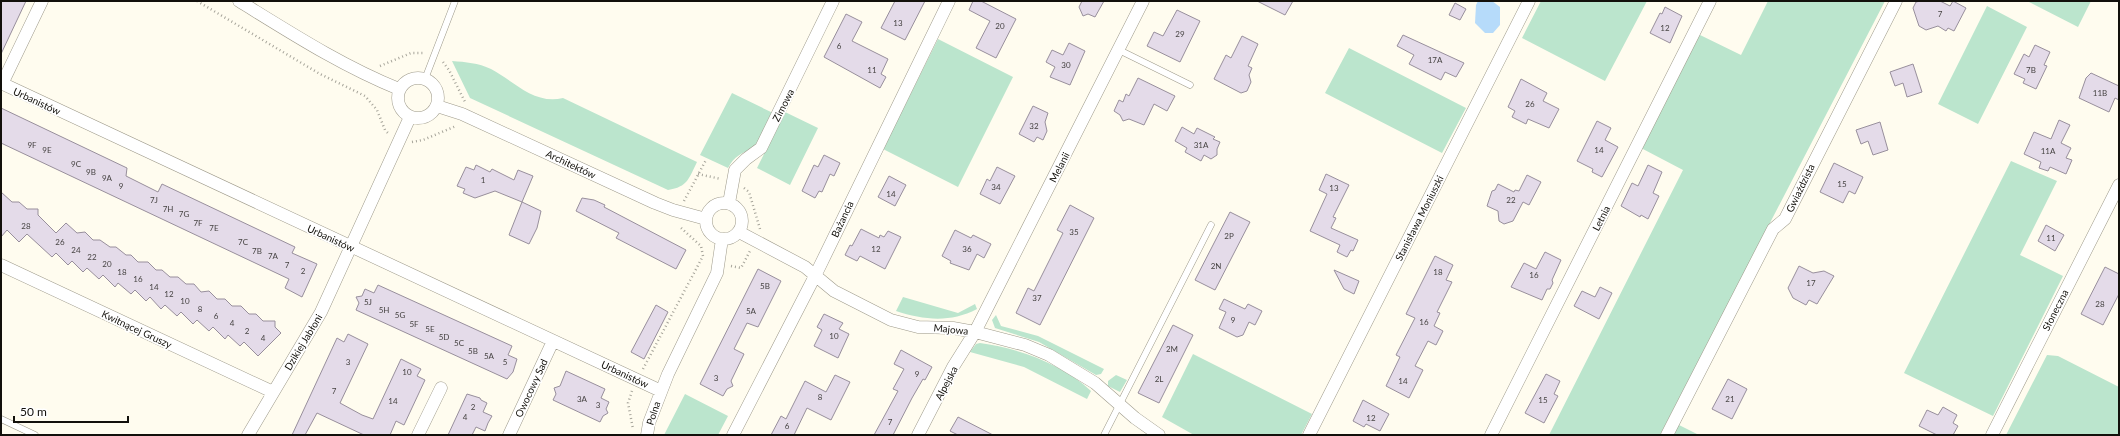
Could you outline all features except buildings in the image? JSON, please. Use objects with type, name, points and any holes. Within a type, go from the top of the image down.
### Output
[{"type":"street","points":[[1,83],[42,1]]},
{"type":"street","points":[[239,1],[317,50],[360,72],[399,89]]},
{"type":"street","name":"Zimowa","points":[[729,203],[735,170],[746,159],[761,148],[833,1]]},
{"type":"street","name":"Bażancia","points":[[733,435],[816,274],[949,1]]},
{"type":"street","name":"Melanii","points":[[975,332],[1143,1]]},
{"type":"street","name":"Stanisława Moniuszki","points":[[1309,435],[1529,1]]},
{"type":"street","name":"Letnia","points":[[1491,435],[1710,1]]},
{"type":"street","name":"Gwiaździsta","points":[[1667,435],[1773,229],[1785,219],[1896,1]]},
{"type":"street","points":[[410,79],[425,79],[436,90],[438,101],[431,113],[423,118],[410,117],[399,107],[397,98],[399,89],[410,79]]},
{"type":"street","name":"Urbanistów","points":[[1,83],[661,391]]},
{"type":"street","name":"Architektów","points":[[436,106],[462,114],[655,203],[673,210],[706,219]]},
{"type":"street","name":"Dzikiej Jabłoni","points":[[248,435],[321,312],[352,247],[410,117]]},
{"type":"street","name":"Słoneczna","points":[[1992,435],[2119,185]]},
{"type":"street","points":[[729,203],[737,208],[742,216],[742,227],[739,232],[730,238],[722,239],[713,235],[709,231],[706,219],[711,208],[716,204],[729,203]]},
{"type":"street","name":"Majowa","points":[[739,232],[816,274],[834,291],[891,320],[918,327],[953,328],[975,332],[1025,345],[1049,355],[1095,383],[1159,435]]},
{"type":"street","points":[[661,391],[717,273],[722,239]]},
{"type":"street","name":"Kwitnącej Gruszy","points":[[1,265],[273,392]]},
{"type":"street","name":"Alpejska","points":[[918,435],[953,367],[975,332]]},
{"type":"street","name":"Owocowy Sad","points":[[509,435],[553,341]]},
{"type":"street","points":[[418,435],[441,388]]},
{"type":"street","name":"Polna","points":[[647,435],[649,423],[661,391]]},
{"type":"lane","points":[[425,79],[455,1]]},
{"type":"lane","points":[[1119,50],[1190,85]]},
{"type":"lane","points":[[1104,435],[1211,225]]},
{"type":"lane","points":[[1,419],[35,435]]},
{"type":"path","points":[[197,1],[320,74],[365,96],[377,110],[385,130],[394,136]]},
{"type":"path","points":[[378,71],[383,64],[411,54],[425,53]]},
{"type":"path","points":[[440,60],[449,70],[464,99],[464,107]]},
{"type":"path","points":[[408,141],[418,142],[458,125]]},
{"type":"path","points":[[682,204],[706,160]]},
{"type":"path","points":[[698,174],[725,180]]},
{"type":"path","points":[[739,184],[749,192],[760,225],[760,232]]},
{"type":"path","points":[[641,372],[647,365],[703,256],[701,246],[685,230],[676,224]]},
{"type":"path","points":[[728,266],[741,268],[753,246]]},
{"type":"path","points":[[633,389],[628,403],[635,435]]},
{"type":"green space","points":[[1541,1],[1647,1],[1605,81],[1522,38]]},
{"type":"green space","points":[[1768,1],[1885,1],[1660,435],[1549,435],[1683,170],[1641,148],[1698,34],[1741,55]]},
{"type":"green space","points":[[2027,1],[2091,1],[2078,27]]},
{"type":"green space","points":[[1987,6],[2027,27],[1978,124],[1938,104]]},
{"type":"green space","points":[[938,39],[1013,77],[958,187],[883,149]]},
{"type":"green space","points":[[1349,48],[1466,108],[1442,153],[1325,93]]},
{"type":"green space","points":[[452,61],[472,63],[491,69],[525,91],[543,98],[563,98],[697,162],[690,177],[684,184],[675,189],[668,190],[470,98]]},
{"type":"green space","points":[[732,93],[773,113],[754,148],[742,153],[730,164],[728,168],[700,155]]},
{"type":"green space","points":[[785,112],[818,128],[790,185],[757,168]]},
{"type":"green space","points":[[2011,161],[2057,181],[2020,255],[2063,276],[1993,416],[1904,373]]},
{"type":"green space","points":[[903,297],[958,313],[975,304],[977,309],[947,318],[927,318],[896,311]]},
{"type":"green space","points":[[996,315],[1001,326],[1038,336],[1104,369],[1101,374],[1096,375],[1039,342],[995,328],[992,320]]},
{"type":"green space","points":[[980,343],[995,345],[1024,353],[1054,365],[1080,381],[1091,391],[1087,399],[1024,367],[970,352],[976,344]]},
{"type":"green space","points":[[1193,354],[1312,414],[1301,435],[1194,435],[1162,417]]},
{"type":"green space","points":[[2047,355],[2058,356],[2119,387],[2119,435],[2006,435]]},
{"type":"green space","points":[[1116,375],[1127,380],[1120,392],[1108,386],[1108,381]]},
{"type":"green space","points":[[685,394],[728,416],[718,435],[664,435]]},
{"type":"green space","points":[[1677,424],[1699,435],[1671,435]]},
{"type":"water","points":[[1478,1],[1492,1],[1500,7],[1500,25],[1493,33],[1485,33],[1475,23],[1476,5]]}]
